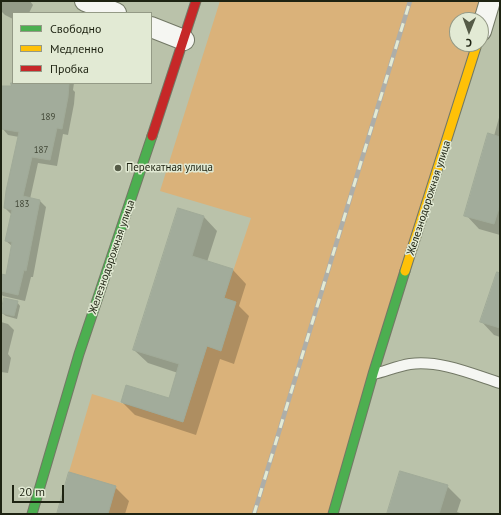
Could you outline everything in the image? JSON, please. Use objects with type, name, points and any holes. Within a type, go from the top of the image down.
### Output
[{"type":"street","points":[[85,1],[113,12]]},
{"type":"street","name":"Железнодорожная улица","points":[[32,514],[44,480],[78,357],[196,1]]},
{"type":"street","points":[[487,12],[490,1]]},
{"type":"street","points":[[152,27],[184,40]]},
{"type":"street","name":"Железнодорожная улица","points":[[333,514],[373,374],[474,52]]},
{"type":"lane","points":[[373,374],[409,364],[428,363],[500,383]]},
{"type":"shaded area","points":[[220,1],[490,1],[485,12],[449,12],[449,52],[475,52],[333,514],[108,514],[69,472],[92,394],[183,422],[207,346],[221,350],[236,302],[224,298],[251,218],[160,191]]},
{"type":"building","points":[[11,83],[69,84],[62,129],[57,128],[50,160],[32,157],[23,196],[40,200],[26,271],[24,270],[18,295],[1,291],[1,274],[6,275],[12,242],[5,241],[12,210],[4,208],[6,191],[19,132],[1,129],[1,86],[11,86]]},
{"type":"building","points":[[488,133],[500,137],[500,205],[494,224],[464,216]]},
{"type":"building","points":[[178,208],[204,216],[192,256],[233,269],[224,298],[236,302],[221,351],[207,346],[183,422],[121,402],[126,385],[169,398],[179,364],[133,350]]},
{"type":"building","points":[[497,272],[500,273],[500,328],[480,322]]},
{"type":"building","points":[[4,298],[18,301],[14,316],[1,313]]},
{"type":"building","points":[[400,471],[448,485],[439,514],[387,514]]},
{"type":"building","points":[[69,472],[116,486],[108,514],[57,514]]},
{"type":"railway","points":[[254,514],[410,1]]},
{"type":"traffic: fast","points":[[32,514],[79,354],[152,136]]},
{"type":"traffic: fast","points":[[333,514],[373,374],[405,271]]},
{"type":"traffic: slow","points":[[405,271],[474,52]]},
{"type":"traffic: jam","points":[[152,136],[196,1]]},
{"type":"place","name":"Перекатная улица","points":[[118,168]]}]
